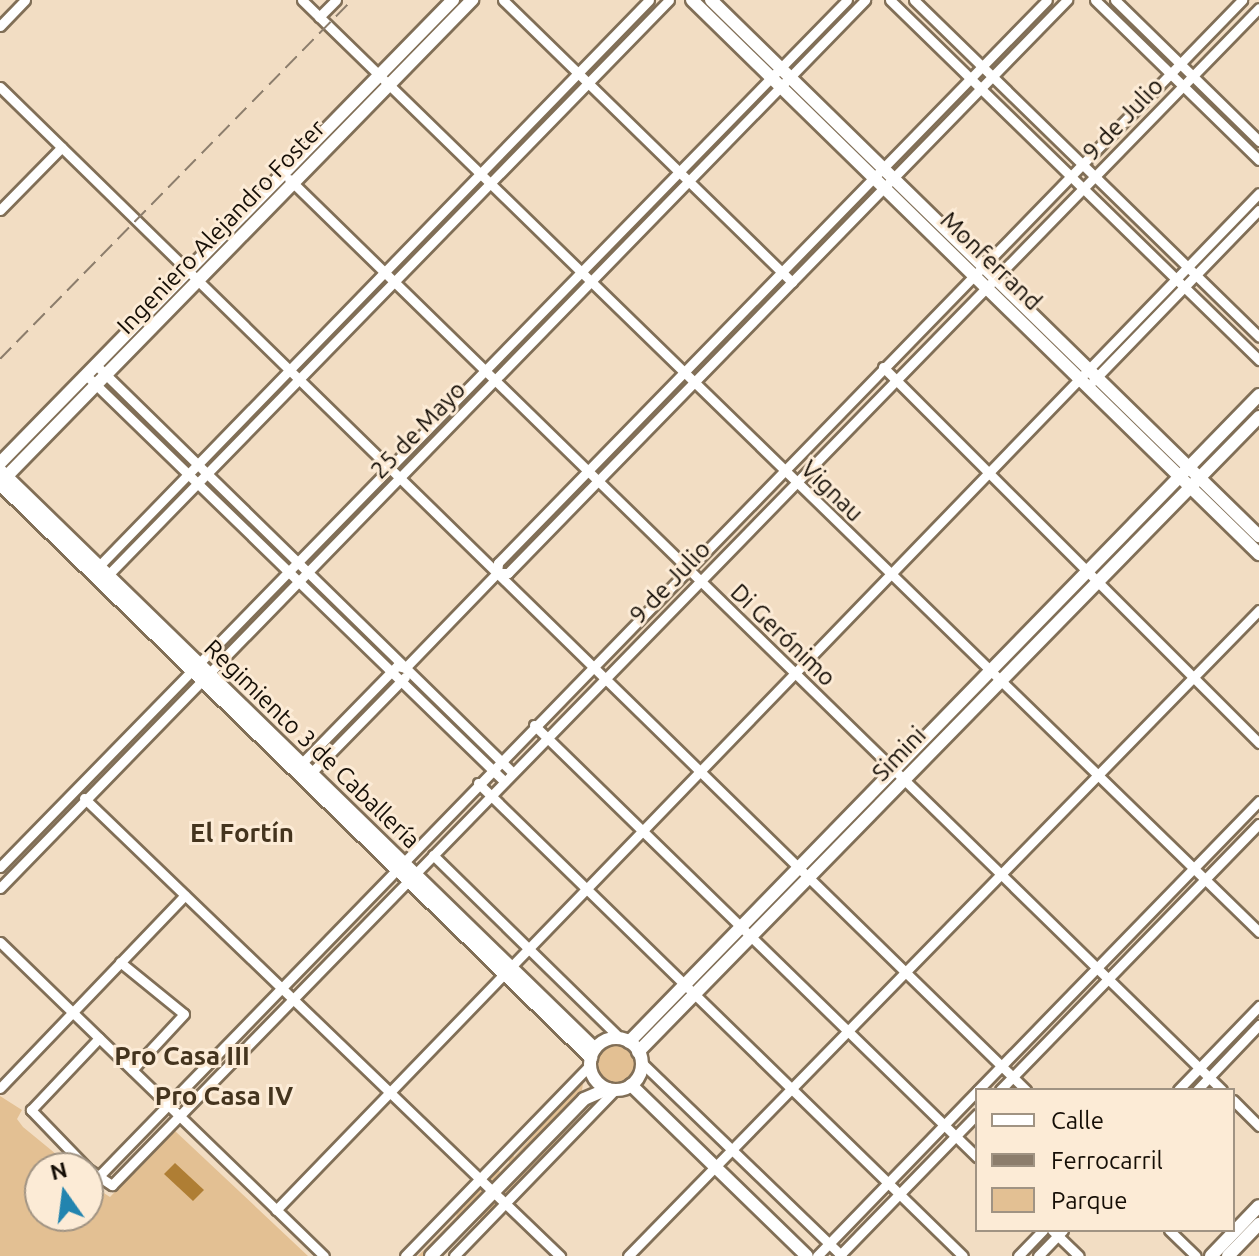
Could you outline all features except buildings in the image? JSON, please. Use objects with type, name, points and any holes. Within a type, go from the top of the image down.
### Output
[{"type":"street","points":[[0,26],[25,0]]},
{"type":"street","name":"Vignau","points":[[302,0],[892,578],[1259,932]]},
{"type":"street","points":[[323,21],[336,0]]},
{"type":"street","name":"Ingeniero Alejandro Foster","points":[[0,463],[453,0]]},
{"type":"street","name":"Ingeniero Alejandro Foster","points":[[2,479],[472,0]]},
{"type":"street","points":[[503,0],[792,282]]},
{"type":"street","points":[[100,574],[197,465],[649,0]]},
{"type":"street","points":[[100,574],[207,474],[669,0]]},
{"type":"street","name":"Monferrand","points":[[692,0],[780,77],[991,283],[1082,381],[1184,472]]},
{"type":"street","name":"Monferrand","points":[[711,0],[780,77]]},
{"type":"street","name":"25 de Mayo","points":[[0,867],[76,790],[299,581],[400,478],[689,181],[847,0]]},
{"type":"street","name":"25 de Mayo","points":[[0,888],[86,800],[290,571],[390,468],[679,172],[865,0]]},
{"type":"street","points":[[890,0],[1259,360]]},
{"type":"street","points":[[914,0],[1259,337]]},
{"type":"street","points":[[303,772],[392,671],[405,668],[497,573],[498,563],[1047,0]]},
{"type":"street","points":[[497,573],[508,573],[1067,0]]},
{"type":"street","points":[[1095,0],[1259,160]]},
{"type":"street","points":[[1115,0],[1259,141]]},
{"type":"street","name":"9 de Julio","points":[[104,1171],[592,665],[1242,0]]},
{"type":"street","name":"9 de Julio","points":[[104,1181],[112,1185],[1259,8]]},
{"type":"street","points":[[0,87],[1024,1088]]},
{"type":"street","points":[[0,210],[62,147]]},
{"type":"street","name":"Di Gerónimo","points":[[283,173],[1220,1088]]},
{"type":"street","points":[[1092,373],[1175,279],[1259,193]]},
{"type":"street","points":[[276,1210],[1082,381],[1184,287],[1259,210]]},
{"type":"street","name":"Monferrand","points":[[991,283],[1092,373],[1259,554]]},
{"type":"street","points":[[96,365],[101,380],[189,474],[504,781]]},
{"type":"street","points":[[883,367],[1259,743]]},
{"type":"street","points":[[86,375],[101,380],[207,474],[513,773]]},
{"type":"street","name":"Simini","points":[[632,1049],[685,985],[1259,395]]},
{"type":"street","name":"Simini","points":[[632,1049],[695,994],[1259,417]]},
{"type":"street","name":"Regimiento 3 de Caballería","points":[[2,479],[509,972],[620,1088]]},
{"type":"street","name":"Monferrand","points":[[1195,483],[1259,536]]},
{"type":"street","points":[[628,1256],[1259,610]]},
{"type":"street","points":[[303,772],[403,680],[405,668]]},
{"type":"street","points":[[534,725],[975,1155]]},
{"type":"street","points":[[478,783],[963,1256]]},
{"type":"street","points":[[76,790],[560,1256]]},
{"type":"street","points":[[981,1088],[1259,801]]},
{"type":"street","points":[[1002,1088],[1259,824]]},
{"type":"street","points":[[433,855],[840,1255],[975,1116]]},
{"type":"street","points":[[2,1081],[185,895]]},
{"type":"street","points":[[0,942],[324,1256]]},
{"type":"street","points":[[120,962],[184,1014],[132,1070]]},
{"type":"street","points":[[1180,1088],[1259,1006]]},
{"type":"street","points":[[1199,1088],[1259,1025]]},
{"type":"street","points":[[71,1152],[31,1114],[33,1105],[99,1038]]},
{"type":"street","points":[[405,1256],[591,1060],[632,1049]]},
{"type":"street","points":[[454,1256],[620,1088],[632,1049]]},
{"type":"street","points":[[584,1099],[591,1060]]},
{"type":"street","points":[[431,1256],[584,1099],[620,1088]]},
{"type":"street","points":[[620,1088],[807,1256]]},
{"type":"street","points":[[817,1256],[975,1094]]},
{"type":"street","points":[[1235,1102],[1259,1126]]},
{"type":"street","points":[[712,1169],[795,1256]]},
{"type":"street","points":[[1235,1231],[1259,1206]]},
{"type":"street","points":[[1228,1256],[1259,1224]]},
{"type":"street","points":[[1018,1256],[1041,1232]]},
{"type":"street","points":[[1038,1256],[1058,1232],[1079,1256]]},
{"type":"street","points":[[1171,1232],[1196,1256]]},
{"type":"street","points":[[1211,1256],[1234,1232]]},
{"type":"green space","points":[[616,1042],[632,1048],[638,1064],[632,1080],[616,1086],[600,1080],[594,1064],[600,1048]]},
{"type":"green space","points":[[584,1078],[581,1096],[426,1256],[418,1256],[456,1217],[460,1203],[463,1209],[468,1194],[496,1165],[500,1172],[509,1162],[507,1154],[511,1150],[514,1157]]},
{"type":"green space","points":[[598,1095],[592,1112],[589,1105],[482,1224],[480,1218],[435,1256]]},
{"type":"green space","points":[[0,1096],[22,1110],[17,1119],[53,1152],[24,1152],[24,1232],[104,1232],[104,1193],[110,1197],[174,1130],[308,1256],[0,1256]]},
{"type":"shaded area","points":[[175,1163],[204,1190],[193,1201],[164,1174]]},
{"type":"railway","points":[[0,359],[352,0]]},
{"type":"district","name":"El Fortín","points":[[242,833]]},
{"type":"district","name":"Pro Casa III","points":[[182,1056]]},
{"type":"district","name":"Pro Casa IV","points":[[224,1096]]}]
